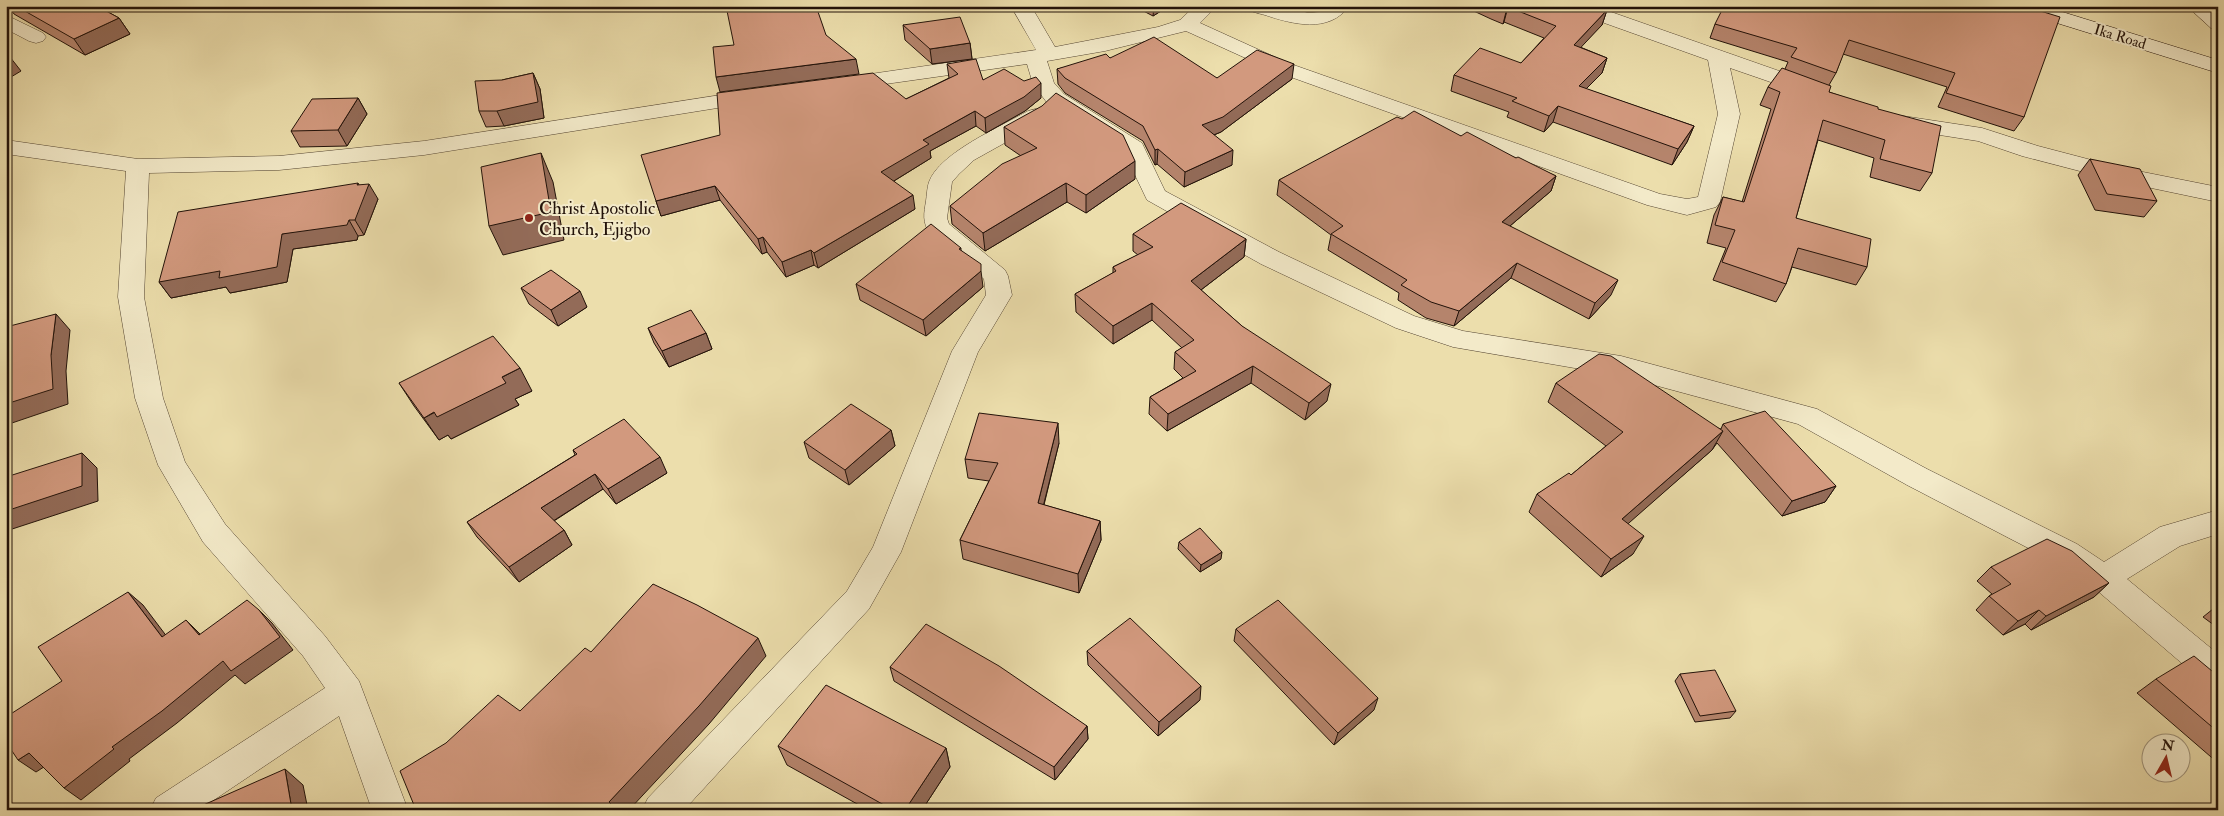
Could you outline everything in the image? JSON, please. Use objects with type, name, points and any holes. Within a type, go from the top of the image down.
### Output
[{"type":"street","points":[[1021,6],[1042,55],[1044,84],[1056,99],[1134,148],[1155,194],[1166,202],[1270,258],[1405,322],[1462,340],[1621,366],[1807,416],[1917,477],[2066,552],[2104,578],[2218,674]]},
{"type":"street","points":[[818,87],[964,68],[1115,42],[1163,32],[1186,24],[1207,6]]},
{"type":"street","points":[[1254,6],[1299,18],[1326,16],[1338,6]]},
{"type":"street","points":[[1575,6],[1828,96]]},
{"type":"street","name":"Ika Road","points":[[2022,6],[2218,67]]},
{"type":"street","points":[[2197,6],[2218,24]]},
{"type":"street","points":[[6,21],[36,37]]},
{"type":"street","points":[[1186,24],[1280,67],[1655,200],[1687,207],[1708,202],[1729,114],[1717,55]]},
{"type":"street","points":[[9,147],[138,166],[279,163],[370,155],[516,135],[702,102],[770,94]]},
{"type":"street","points":[[660,810],[858,600],[886,552],[965,351],[999,294],[996,276],[938,228],[935,218],[941,181],[950,169],[966,155],[1034,118],[1056,99]]},
{"type":"street","points":[[1884,117],[1911,125],[1982,135],[2030,151],[2092,167],[2196,192],[2218,195]]},
{"type":"street","points":[[138,166],[130,297],[149,398],[172,465],[214,533],[314,646],[347,692],[390,810]]},
{"type":"street","points":[[2104,578],[2171,536],[2218,522]]},
{"type":"street","points":[[168,810],[347,692]]},
{"type":"building","points":[[16,6],[97,6],[119,18],[74,39]]},
{"type":"building","points":[[726,6],[816,6],[826,35],[856,59],[716,77],[713,47],[734,45]]},
{"type":"building","points":[[1501,6],[1598,6],[1607,10],[1574,45],[1607,58],[1579,86],[1694,126],[1678,149],[1558,106],[1549,116],[1512,101],[1517,98],[1454,75],[1480,48],[1521,63],[1556,26]]},
{"type":"building","points":[[1724,6],[2024,6],[2060,17],[2024,117],[1946,93],[1955,73],[1849,40],[1836,73],[1791,57],[1797,48],[1715,24]]},
{"type":"building","points":[[960,17],[970,43],[930,49],[903,25]]},
{"type":"building","points":[[1154,37],[1217,78],[1257,50],[1294,64],[1223,117],[1202,125],[1233,150],[1185,172],[1158,149],[1155,150],[1143,126],[1065,78],[1057,69],[1106,54],[1110,58]]},
{"type":"building","points":[[976,59],[983,80],[1004,69],[1024,81],[1036,77],[1041,83],[1024,97],[985,118],[975,111],[923,140],[929,144],[881,172],[913,195],[814,253],[811,250],[782,262],[763,237],[758,239],[715,186],[656,201],[641,155],[720,135],[717,93],[873,73],[906,99],[958,74],[947,64]]},
{"type":"building","points":[[1782,68],[1831,86],[1829,92],[1878,107],[1878,109],[1941,126],[1932,173],[1880,159],[1885,140],[1823,120],[1796,218],[1871,239],[1867,267],[1798,248],[1786,284],[1722,262],[1735,230],[1715,225],[1723,197],[1744,202],[1780,92],[1768,87]]},
{"type":"building","points":[[533,73],[538,102],[497,111],[479,111],[475,81],[502,80]]},
{"type":"building","points":[[1056,93],[1123,135],[1135,161],[1086,195],[1066,183],[983,233],[950,206],[1002,164],[1037,148],[1004,127],[1042,106]]},
{"type":"building","points":[[358,98],[338,130],[291,131],[312,99]]},
{"type":"building","points":[[1414,111],[1461,136],[1467,132],[1516,158],[1518,157],[1556,176],[1502,222],[1618,280],[1595,303],[1517,263],[1459,311],[1431,302],[1401,285],[1407,280],[1331,234],[1343,226],[1279,180],[1397,117],[1402,119]]},
{"type":"building","points":[[541,153],[551,212],[489,226],[481,167]]},
{"type":"building","points":[[2090,159],[2140,169],[2157,201],[2107,194]]},
{"type":"building","points":[[358,183],[357,185],[369,184],[355,220],[349,220],[347,225],[282,234],[277,267],[219,278],[220,271],[159,282],[178,212]]},
{"type":"building","points":[[1181,203],[1246,239],[1191,281],[1242,326],[1331,384],[1309,403],[1253,366],[1168,414],[1150,397],[1196,371],[1175,352],[1194,340],[1152,303],[1113,326],[1075,294],[1116,271],[1113,267],[1153,247],[1133,234]]},
{"type":"building","points":[[931,224],[961,248],[959,249],[981,264],[981,271],[923,320],[856,284]]},
{"type":"building","points":[[551,270],[580,291],[551,310],[521,288]]},
{"type":"building","points":[[691,310],[706,333],[662,351],[648,328]]},
{"type":"building","points":[[56,314],[51,355],[53,389],[6,404],[6,327]]},
{"type":"building","points":[[493,336],[520,368],[502,377],[506,383],[437,417],[434,412],[424,418],[399,383]]},
{"type":"building","points":[[1599,354],[1611,356],[1723,431],[1622,519],[1644,536],[1611,559],[1537,494],[1569,473],[1571,475],[1623,432],[1556,383]]},
{"type":"building","points":[[851,404],[891,430],[845,470],[804,442]]},
{"type":"building","points":[[1765,411],[1836,486],[1792,501],[1723,424]]},
{"type":"building","points":[[979,413],[1058,423],[1038,503],[1100,521],[1078,574],[960,540],[998,463],[965,459]]},
{"type":"building","points":[[624,419],[660,457],[608,489],[595,474],[541,508],[564,530],[509,567],[467,522],[577,454],[573,450]]},
{"type":"building","points":[[82,453],[82,486],[6,511],[6,477]]},
{"type":"building","points":[[1200,528],[1222,552],[1201,565],[1179,542]]},
{"type":"building","points":[[2047,539],[2072,551],[2109,583],[2046,616],[2039,610],[2018,621],[1989,596],[2011,584],[1991,567]]},
{"type":"building","points":[[653,584],[758,638],[699,706],[609,802],[612,805],[607,810],[416,810],[400,771],[446,743],[498,695],[520,711],[585,648],[591,652]]},
{"type":"building","points":[[128,592],[162,637],[186,620],[199,635],[247,600],[259,610],[280,637],[231,671],[223,661],[162,711],[112,747],[114,749],[64,788],[29,753],[18,760],[6,742],[6,717],[62,681],[38,647]]},
{"type":"building","points":[[1278,600],[1378,698],[1338,733],[1236,629]]},
{"type":"building","points":[[1130,618],[1201,686],[1159,722],[1087,651]]},
{"type":"building","points":[[926,624],[999,666],[1087,726],[1054,767],[890,667]]},
{"type":"building","points":[[2194,656],[2218,676],[2218,732],[2156,679]]},
{"type":"building","points":[[1715,670],[1736,711],[1700,716],[1680,674]]},
{"type":"building","points":[[826,685],[946,748],[905,810],[893,810],[778,746]]},
{"type":"building","points":[[285,769],[292,810],[192,810]]},
{"type":"place","name":"Christ Apostolic Church, Ejigbo","points":[[529,218]]}]
